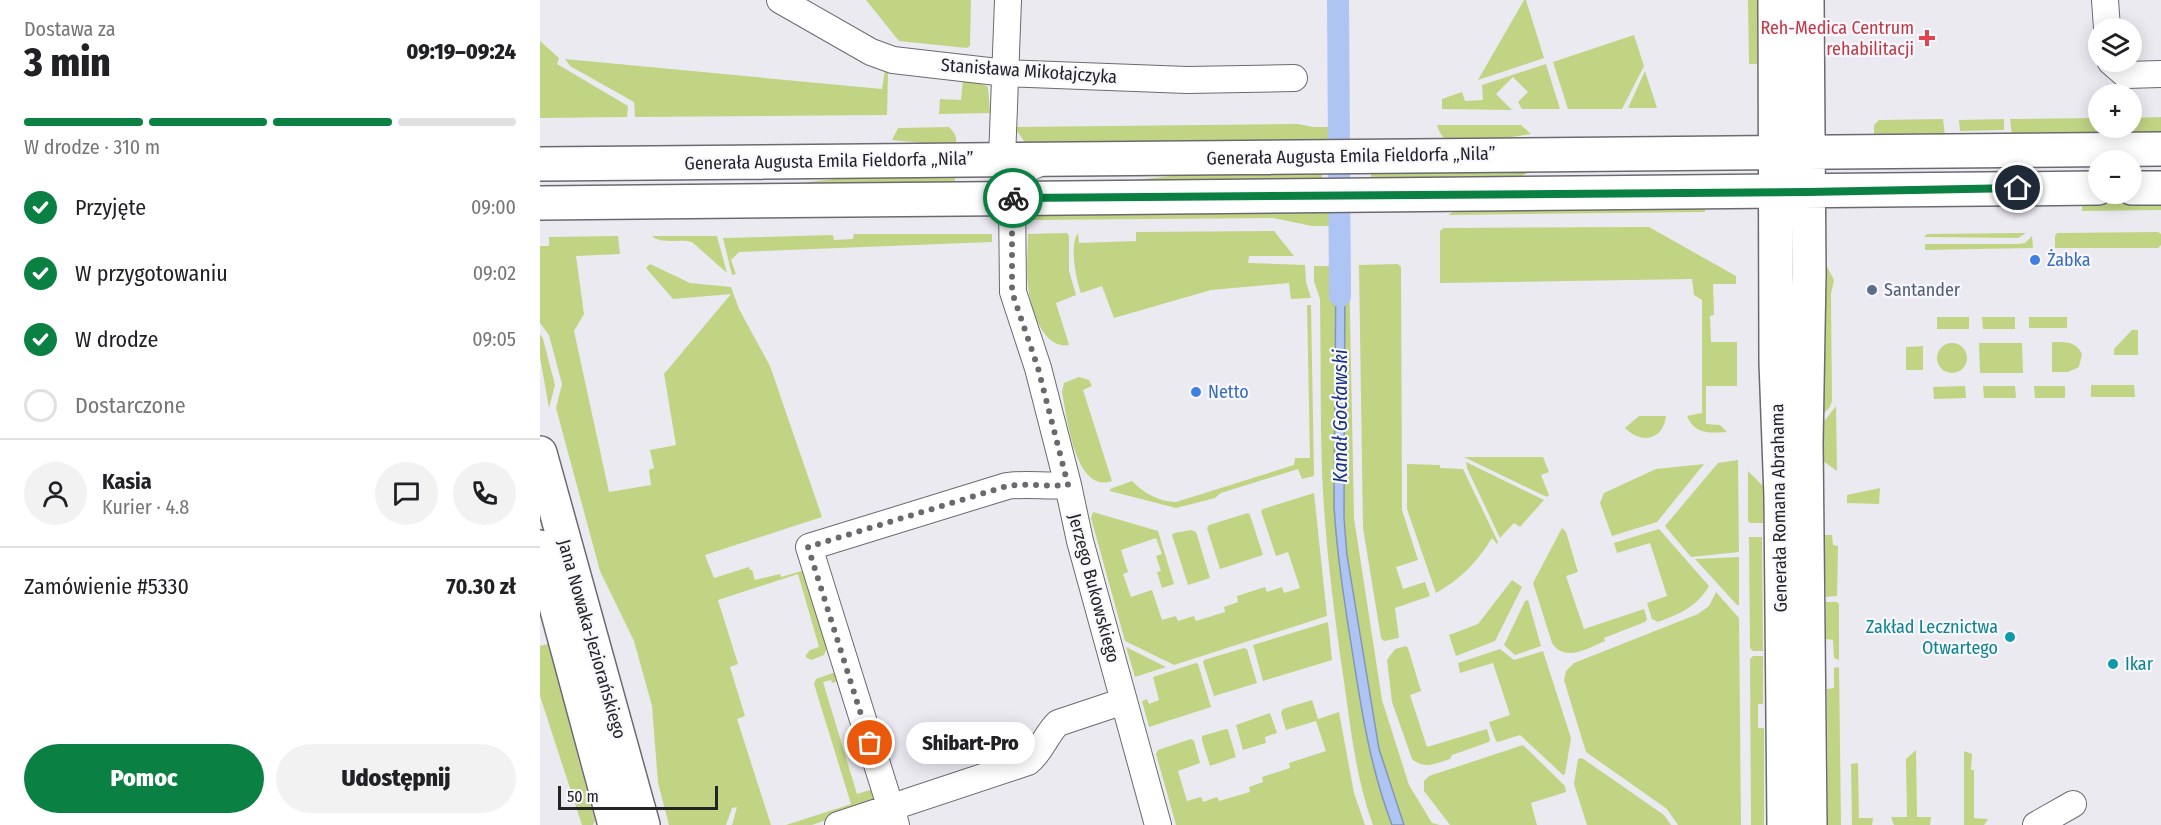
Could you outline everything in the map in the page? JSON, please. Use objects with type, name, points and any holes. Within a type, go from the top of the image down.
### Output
[{"type":"street","name":"Stanisława Mikołajczyka","points":[[780,0],[871,52],[893,60],[1006,73],[1187,80],[1294,78]]},
{"type":"street","points":[[1002,159],[1008,0]]},
{"type":"street","name":"Generała Romana Abrahama","points":[[1775,0],[1776,362],[1781,498],[1784,825]]},
{"type":"street","name":"Generała Romana Abrahama","points":[[1806,0],[1809,152],[1806,442],[1810,825]]},
{"type":"street","points":[[2105,0],[2106,18]]},
{"type":"street","points":[[2123,72],[2127,75],[2161,74]]},
{"type":"street","name":"Generała Augusta Emila Fieldorfa „Nila”","points":[[540,164],[2161,149]]},
{"type":"street","name":"Jerzego Bukowskiego","points":[[1049,158],[1021,173],[1016,179],[1012,198],[1012,292],[1038,368],[1080,541],[1158,825]]},
{"type":"street","points":[[540,203],[2088,188]]},
{"type":"street","points":[[2142,188],[2161,188]]},
{"type":"street","name":"Jana Nowaka-Jeziorańskiego","points":[[540,453],[643,825]]},
{"type":"street","points":[[893,816],[808,547],[1007,486],[1018,484],[1047,487],[1068,485]]},
{"type":"street","name":"Jana Nowaka-Jeziorańskiego","points":[[540,547],[615,825]]},
{"type":"street","points":[[838,825],[893,816],[1028,762],[1038,754],[1058,723],[1124,701]]},
{"type":"street","points":[[2036,825],[2073,804]]},
{"type":"green space","points":[[866,0],[971,0],[970,46],[967,48],[899,41]]},
{"type":"green space","points":[[1526,0],[1544,58],[1478,80]]},
{"type":"green space","points":[[1748,0],[1757,0],[1757,64],[1749,64]]},
{"type":"green space","points":[[1634,35],[1644,66],[1622,109],[1568,109],[1553,62]]},
{"type":"green space","points":[[540,41],[559,58],[557,64],[628,106],[627,117],[540,118]]},
{"type":"green space","points":[[565,59],[882,89],[885,70],[888,74],[887,115],[635,117],[634,102],[570,66]]},
{"type":"green space","points":[[1546,64],[1560,109],[1522,109],[1518,102],[1528,92],[1513,77],[1496,94],[1512,110],[1442,109],[1442,99],[1462,92],[1465,101],[1483,100],[1482,85]]},
{"type":"green space","points":[[1645,71],[1657,108],[1628,108]]},
{"type":"green space","points":[[963,80],[988,87],[990,113],[939,114],[940,99],[961,100]]},
{"type":"green space","points":[[2161,117],[2161,135],[2142,135],[2142,118]]},
{"type":"green space","points":[[2088,118],[2088,136],[2012,137],[2010,119]]},
{"type":"green space","points":[[1943,119],[1945,136],[1874,138],[1874,125],[1879,120]]},
{"type":"green space","points":[[2004,119],[2004,130],[1960,131],[1959,120]]},
{"type":"green space","points":[[1298,124],[1330,127],[1330,138],[1319,141],[1030,144],[1024,141],[1014,127]]},
{"type":"green space","points":[[1437,125],[1521,125],[1531,134],[1458,143],[1446,139],[1440,133]]},
{"type":"green space","points":[[949,127],[956,136],[954,146],[892,140],[898,128]]},
{"type":"green space","points":[[1530,169],[1530,172],[1515,179],[1371,182],[1371,171]]},
{"type":"green space","points":[[1322,171],[1322,182],[1125,185],[1125,181],[1190,174]]},
{"type":"green space","points":[[955,175],[955,186],[783,185],[843,178]]},
{"type":"green space","points":[[2161,203],[2161,210],[2082,211],[2082,204]]},
{"type":"green space","points":[[1705,206],[1705,212],[1448,215],[1457,210]]},
{"type":"green space","points":[[1332,211],[1332,226],[1312,226],[1273,218],[1029,220],[1038,213]]},
{"type":"green space","points":[[1649,227],[1736,276],[1736,284],[1713,284],[1714,315],[1710,316],[1711,342],[1737,342],[1737,386],[1706,386],[1706,424],[1720,425],[1727,432],[1699,430],[1694,427],[1687,416],[1702,413],[1702,300],[1694,295],[1692,279],[1440,283],[1440,231],[1444,228]]},
{"type":"green space","points":[[1274,231],[1294,256],[1249,256],[1248,263],[1305,265],[1306,282],[1311,298],[1291,299],[1289,283],[1211,290],[1114,318],[1102,286],[1081,293],[1075,271],[1074,245],[1078,233],[1079,243],[1136,241],[1136,232]]},
{"type":"green space","points":[[2158,232],[2161,234],[2161,245],[2158,248],[2055,248],[2057,233]]},
{"type":"green space","points":[[1067,233],[1069,236],[1069,271],[1076,295],[1056,303],[1069,345],[1060,345],[1051,341],[1045,334],[1031,304],[1027,273],[1028,234]]},
{"type":"green space","points":[[2026,233],[2018,238],[1924,237],[1927,234]]},
{"type":"green space","points":[[854,234],[992,234],[992,242],[739,252],[731,260],[736,274],[732,275],[723,238],[833,235],[834,240],[853,239]]},
{"type":"green space","points":[[618,236],[620,254],[576,256],[584,314],[574,331],[609,492],[651,485],[649,470],[654,468],[650,450],[676,445],[664,374],[731,294],[673,299],[646,268],[650,264],[690,283],[731,287],[739,309],[770,366],[822,517],[705,555],[714,578],[749,567],[755,580],[780,574],[781,577],[805,570],[829,643],[824,655],[811,660],[806,657],[810,650],[819,647],[798,574],[718,600],[738,664],[730,667],[745,716],[737,719],[771,825],[732,825],[737,807],[732,808],[726,825],[669,825],[658,783],[652,706],[634,641],[600,571],[556,408],[562,384],[549,335],[540,323],[540,246],[549,246],[549,237]]},
{"type":"green space","points":[[652,236],[717,236],[727,273],[692,242],[665,241]]},
{"type":"green space","points":[[2032,236],[2033,248],[1925,250],[1925,244],[2019,244],[2025,243]]},
{"type":"green space","points":[[1823,259],[1834,280],[1831,294],[1832,401],[1830,407],[1822,415]]},
{"type":"green space","points":[[1398,264],[1401,267],[1402,510],[1418,560],[1396,567],[1403,589],[1425,582],[1430,596],[1395,608],[1399,638],[1384,641],[1381,638],[1363,528],[1359,265]]},
{"type":"green space","points":[[1345,265],[1349,265],[1354,518],[1382,700],[1409,785],[1432,823],[1440,825],[1404,825],[1379,749],[1347,555],[1344,518]]},
{"type":"green space","points":[[1314,266],[1336,266],[1334,506],[1337,544],[1364,720],[1378,784],[1392,825],[1373,825],[1367,808],[1355,754],[1340,656],[1323,499],[1320,299],[1314,281]]},
{"type":"green space","points":[[1307,305],[1311,305],[1314,476],[1302,479],[1298,469],[1221,493],[1215,498],[1176,508],[1110,491],[1110,489],[1132,481],[1152,496],[1176,502],[1294,465],[1295,458],[1310,458]]},
{"type":"green space","points":[[1937,317],[1969,317],[1969,329],[1937,329]]},
{"type":"green space","points":[[1982,317],[2015,317],[2015,329],[1983,329]]},
{"type":"green space","points":[[2029,317],[2067,317],[2067,328],[2029,328]]},
{"type":"green space","points":[[2132,330],[2138,330],[2138,355],[2114,355],[2114,349]]},
{"type":"green space","points":[[540,334],[555,385],[549,408],[540,357]]},
{"type":"green space","points":[[2052,342],[2066,342],[2077,347],[2082,354],[2079,367],[2068,372],[2052,372]]},
{"type":"green space","points":[[1952,343],[1958,344],[1966,352],[1966,364],[1958,372],[1952,373],[1946,372],[1938,364],[1937,358],[1938,352],[1946,344]]},
{"type":"green space","points":[[1979,343],[2022,343],[2023,373],[1980,373]]},
{"type":"green space","points":[[1923,346],[1923,370],[1906,370],[1906,347]]},
{"type":"green space","points":[[1079,377],[1089,380],[1092,386],[1083,390],[1112,481],[1099,482],[1089,476],[1075,451],[1062,392],[1064,383]]},
{"type":"green space","points":[[2091,385],[2134,385],[2135,397],[2091,397]]},
{"type":"green space","points":[[1965,386],[1966,398],[1934,399],[1933,387]]},
{"type":"green space","points":[[1983,386],[2015,386],[2016,398],[1984,398]]},
{"type":"green space","points":[[2034,386],[2065,386],[2065,398],[2035,398]]},
{"type":"green space","points":[[1836,406],[1837,471],[1823,461],[1822,424]]},
{"type":"green space","points":[[1639,416],[1666,416],[1661,431],[1644,438],[1625,428]]},
{"type":"green space","points":[[1464,457],[1543,457],[1549,472],[1541,475],[1549,495],[1547,497]]},
{"type":"green space","points":[[1738,460],[1739,552],[1691,557],[1665,526],[1718,463]]},
{"type":"green space","points":[[1466,462],[1544,500],[1520,527],[1514,523],[1500,538]]},
{"type":"green space","points":[[1407,464],[1440,465],[1440,468],[1463,469],[1498,542],[1497,544],[1492,538],[1468,569],[1436,593],[1407,509]]},
{"type":"green space","points":[[1704,464],[1657,522],[1612,536],[1600,503],[1604,493],[1656,469]]},
{"type":"green space","points":[[1748,471],[1763,486],[1763,523],[1748,521]]},
{"type":"green space","points":[[1880,488],[1879,504],[1847,503],[1847,495]]},
{"type":"green space","points":[[1314,493],[1327,616],[1174,665],[1125,641],[1091,518],[1093,512],[1158,531],[1174,584],[1162,588],[1157,572],[1161,571],[1156,556],[1162,554],[1156,538],[1121,550],[1128,572],[1123,574],[1131,597],[1152,590],[1162,620],[1176,616],[1178,621],[1194,616],[1196,621],[1225,612],[1224,607],[1238,602],[1237,596],[1265,587],[1267,592],[1282,587],[1284,593],[1300,588],[1288,552],[1276,556],[1261,511]]},
{"type":"green space","points":[[1248,513],[1263,555],[1220,569],[1207,528],[1209,525]]},
{"type":"green space","points":[[1562,528],[1566,532],[1578,572],[1566,576],[1584,629],[1644,609],[1647,619],[1645,622],[1604,638],[1605,641],[1584,650],[1570,653],[1557,649],[1552,643],[1533,583]]},
{"type":"green space","points":[[1659,529],[1709,586],[1693,605],[1658,622],[1652,619],[1647,603],[1667,596],[1650,543],[1617,553],[1614,543]]},
{"type":"green space","points":[[1191,530],[1196,532],[1210,578],[1188,585],[1172,535]]},
{"type":"green space","points":[[1823,535],[1832,535],[1833,545],[1838,546],[1837,596],[1826,597]]},
{"type":"green space","points":[[1749,537],[1762,537],[1763,651],[1753,651],[1750,648]]},
{"type":"green space","points":[[1739,557],[1739,605],[1737,605],[1695,559]]},
{"type":"green space","points":[[1512,580],[1522,587],[1495,641],[1456,656],[1449,635],[1478,624]]},
{"type":"green space","points":[[1716,592],[1739,618],[1741,825],[1678,825],[1667,809],[1586,752],[1564,680],[1566,671],[1574,663],[1698,614],[1709,606]]},
{"type":"green space","points":[[1528,600],[1541,646],[1515,655],[1504,645],[1525,601]]},
{"type":"green space","points":[[1826,602],[1839,604],[1839,660],[1834,658],[1833,640],[1826,639]]},
{"type":"green space","points":[[1328,622],[1332,660],[1263,681],[1253,645]]},
{"type":"green space","points":[[548,644],[595,821],[593,825],[582,825],[540,696],[540,646]]},
{"type":"green space","points":[[1406,646],[1421,691],[1410,695],[1427,747],[1487,729],[1489,742],[1452,755],[1450,759],[1435,764],[1421,764],[1412,759],[1392,702],[1387,660],[1395,649]]},
{"type":"green space","points":[[1126,647],[1166,667],[1135,677]]},
{"type":"green space","points":[[1247,649],[1257,683],[1214,696],[1204,660]]},
{"type":"green space","points":[[1500,649],[1514,660],[1543,651],[1571,738],[1565,774],[1563,775],[1520,735],[1496,741],[1489,722],[1510,715],[1493,663],[1460,673],[1458,663]]},
{"type":"green space","points":[[1753,656],[1763,656],[1763,704],[1758,704],[1758,728],[1764,728],[1764,825],[1751,825],[1750,659]]},
{"type":"green space","points":[[1196,663],[1211,707],[1149,727],[1142,701],[1147,699],[1149,704],[1159,700],[1153,677]]},
{"type":"green space","points":[[1839,667],[1841,825],[1828,825],[1827,689],[1834,688],[1834,668]]},
{"type":"green space","points":[[833,673],[841,677],[839,681],[823,682],[857,794],[876,788],[875,799],[867,806],[812,825],[786,825],[851,804],[814,684],[816,679]]},
{"type":"green space","points":[[1312,700],[1318,719],[1339,712],[1354,793],[1365,825],[1176,825],[1156,754],[1158,750],[1191,739],[1194,741],[1200,763],[1178,771],[1187,801],[1201,797],[1203,802],[1217,797],[1219,801],[1250,792],[1249,787],[1263,782],[1262,777],[1290,768],[1289,763],[1326,751],[1316,721],[1286,730],[1281,713],[1283,709]]},
{"type":"green space","points":[[1270,713],[1277,733],[1265,737],[1266,743],[1243,750],[1236,725]]},
{"type":"green space","points":[[1226,729],[1236,757],[1210,766],[1202,736]]},
{"type":"green space","points":[[1523,745],[1565,786],[1566,792],[1531,803],[1537,825],[1450,825],[1424,791],[1424,781],[1429,776]]},
{"type":"green space","points":[[1916,750],[1917,817],[1931,817],[1930,825],[1894,825],[1891,817],[1907,817],[1906,759]]},
{"type":"green space","points":[[1964,751],[1972,754],[1974,818],[1988,819],[1984,825],[1964,825]]},
{"type":"green space","points":[[1582,758],[1664,815],[1671,825],[1587,825],[1574,784],[1578,759]]},
{"type":"green space","points":[[1858,763],[1859,818],[1873,818],[1872,825],[1852,825],[1851,764]]},
{"type":"water","points":[[1345,265],[1344,518],[1347,555],[1379,749],[1404,825],[1392,825],[1373,763],[1356,678],[1337,544],[1334,506],[1336,266]]},
{"type":"waterway","name":"Kanał Gocławski","points":[[1338,0],[1340,296]]},
{"type":"way so far","points":[[870,743],[808,547],[1007,486],[1018,484],[1047,487],[1068,485],[1038,368],[1012,292],[1013,198]]},
{"type":"place","name":"Reh-Medica Centrum rehabilitacji","points":[[1927,38]]},
{"type":"place","name":"Żabka","points":[[2035,260]]},
{"type":"place","name":"Santander","points":[[1872,290]]},
{"type":"place","name":"Netto","points":[[1196,392]]},
{"type":"place","name":"Zakład Lecznictwa Otwartego","points":[[2010,637]]},
{"type":"place","name":"Ikar","points":[[2113,664]]},
{"type":"place","name":"Shibart-Pro","points":[[870,743]]},
{"type":"route","points":[[1013,198],[1714,193],[2018,188]]}]
